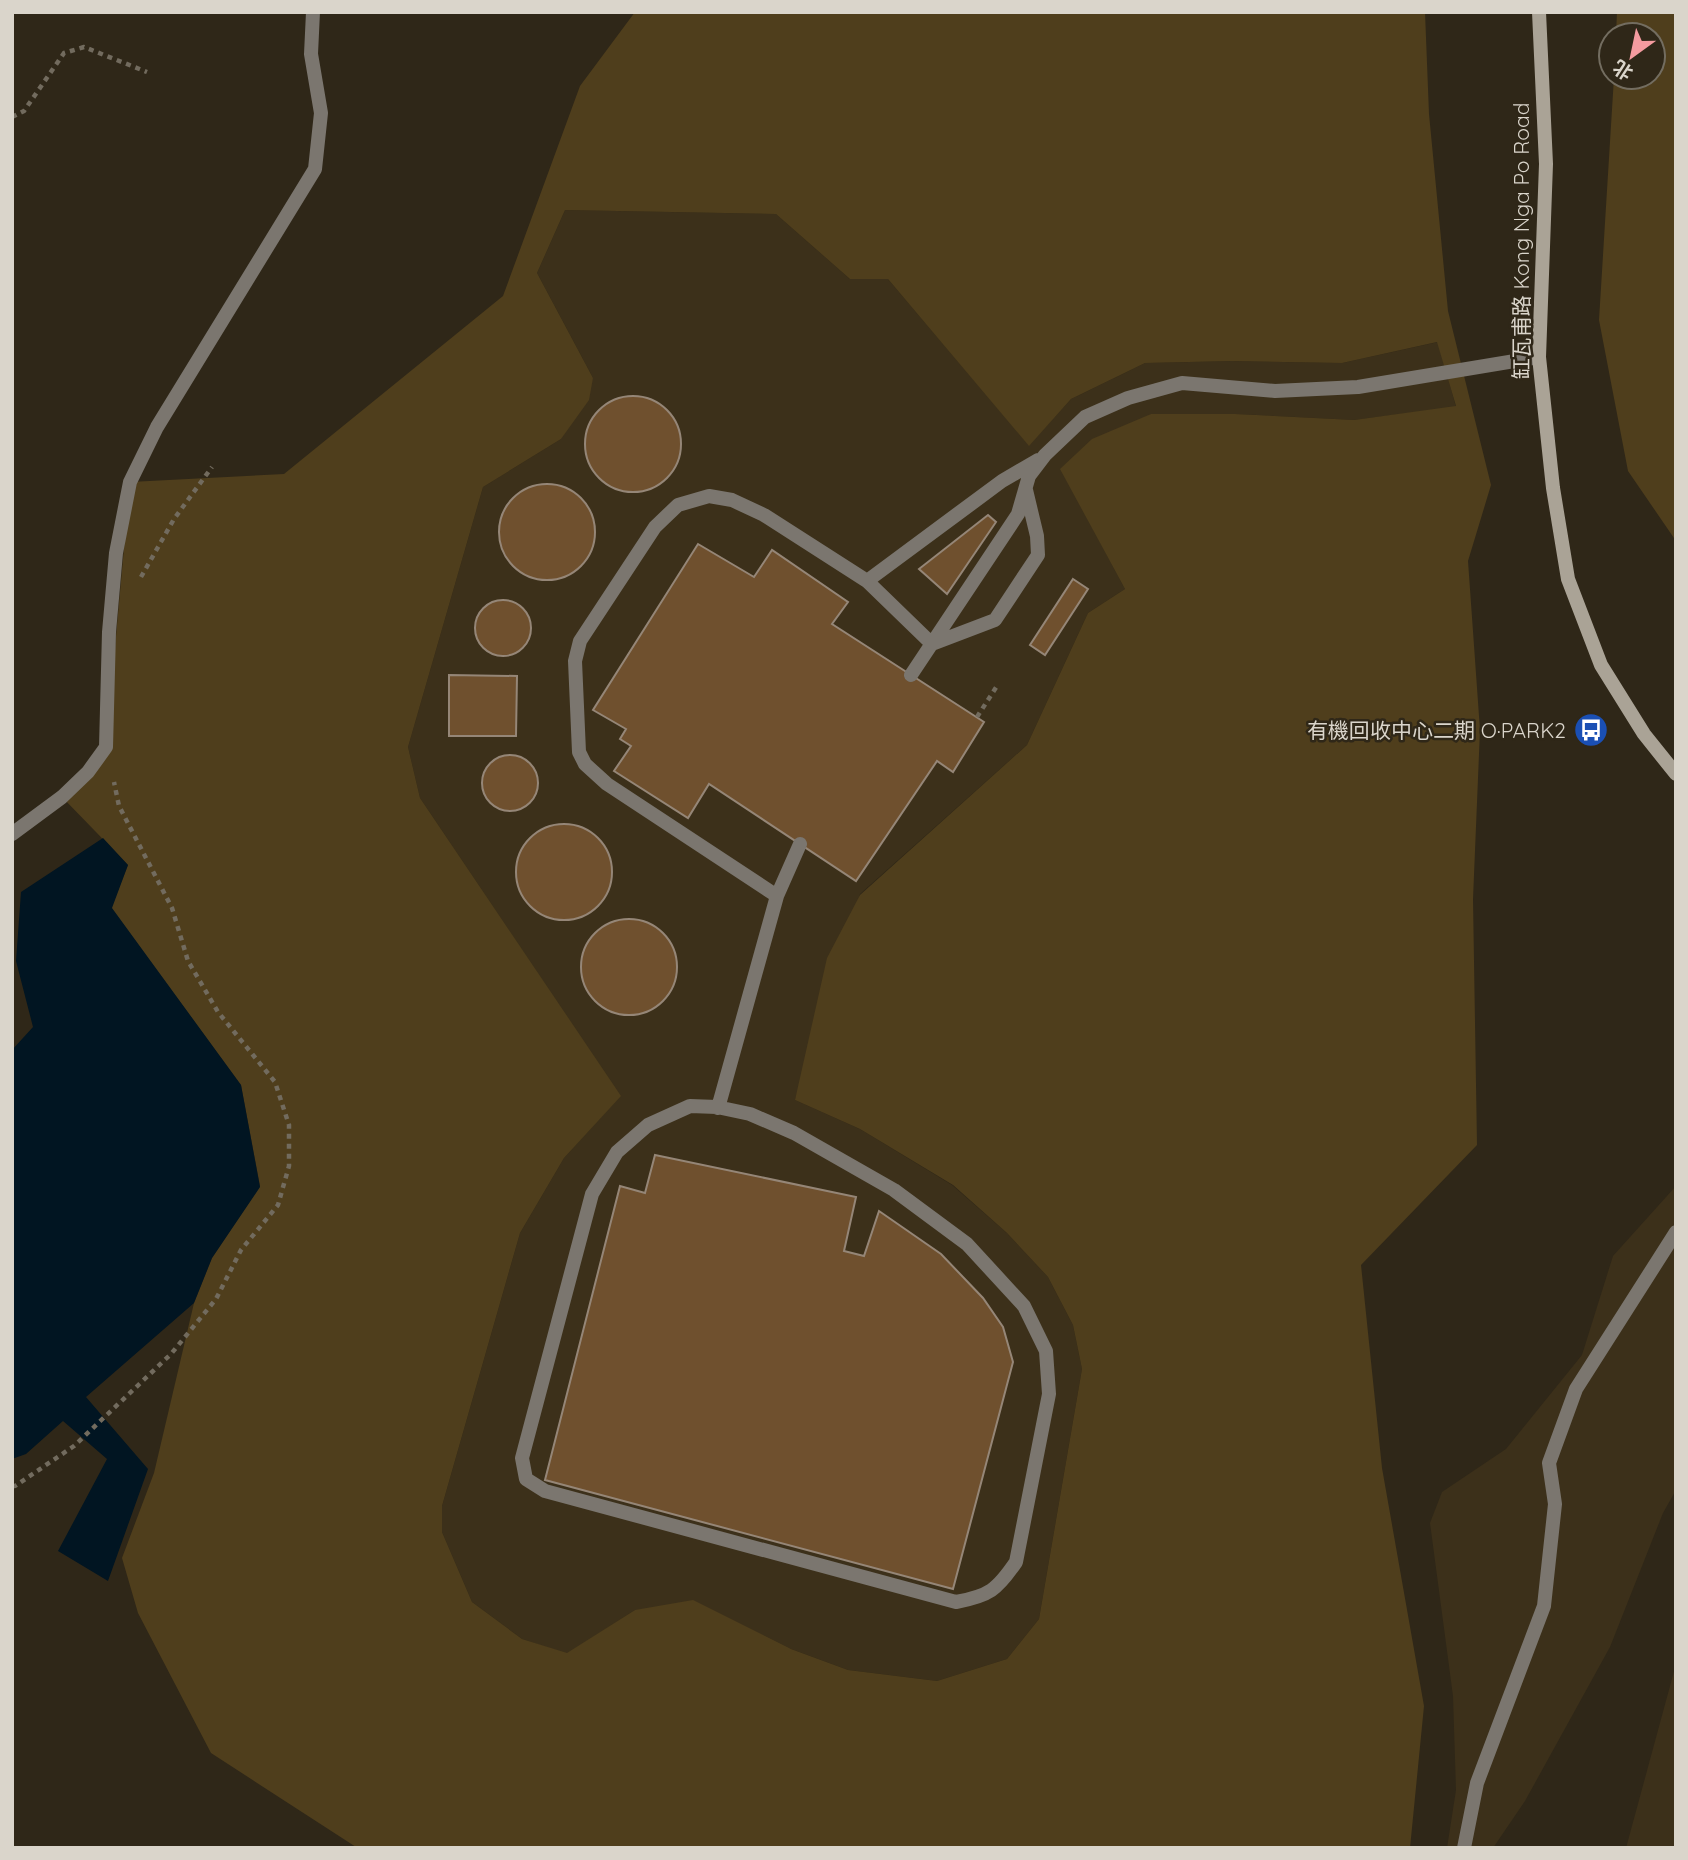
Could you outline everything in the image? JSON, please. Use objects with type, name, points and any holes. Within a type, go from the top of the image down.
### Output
[{"type":"street","name":"缸瓦甫路 Kong Nga Po Road","points":[[1539,12],[1546,164],[1539,357],[1553,488],[1568,579],[1601,665],[1644,734],[1676,774]]},
{"type":"lane","points":[[12,835],[54,803],[88,772],[106,747],[109,632],[116,553],[130,482],[157,427],[315,169],[321,113],[310,54],[313,12]]},
{"type":"lane","points":[[911,675],[1017,514],[1029,476],[1045,455],[1085,417],[1128,398],[1182,383],[1275,391],[1358,387],[1539,357]]},
{"type":"lane","points":[[867,581],[1002,481],[1045,455]]},
{"type":"lane","points":[[932,644],[996,620],[1038,555],[1037,536],[1026,490]]},
{"type":"lane","points":[[777,896],[607,785],[585,764],[579,752],[575,661],[580,641],[655,527],[678,505],[709,496],[732,500],[764,515],[867,581],[932,644]]},
{"type":"lane","points":[[718,1108],[777,896],[800,844]]},
{"type":"lane","points":[[690,1106],[718,1108],[750,1114],[794,1133],[894,1190],[967,1244],[1024,1306],[1046,1351],[1049,1394],[1016,1563],[1002,1582],[981,1598],[956,1602],[545,1491],[526,1479],[522,1458],[592,1194],[617,1152],[648,1125],[690,1106]]},
{"type":"lane","points":[[1464,1848],[1478,1783],[1544,1606],[1555,1504],[1549,1463],[1576,1389],[1676,1233]]},
{"type":"path","points":[[12,117],[24,111],[64,53],[84,47],[147,72]]},
{"type":"path","points":[[135,587],[174,519],[212,467]]},
{"type":"path","points":[[977,717],[997,687]]},
{"type":"path","points":[[12,1486],[74,1446],[171,1354],[216,1299],[241,1250],[278,1205],[289,1166],[289,1125],[275,1082],[219,1012],[188,961],[172,908],[119,806],[106,747]]},
{"type":"shaded area","points":[[635,12],[1425,12],[1429,114],[1448,311],[1491,485],[1468,561],[1480,730],[1473,899],[1477,1145],[1361,1265],[1382,1468],[1424,1706],[1410,1848],[356,1847],[211,1753],[138,1613],[122,1558],[154,1473],[194,1303],[212,1258],[260,1186],[241,1085],[111,908],[128,865],[62,797],[106,747],[130,482],[284,474],[503,296],[580,86]],"holes":[[[565,210],[776,214],[850,279],[888,279],[1029,446],[1071,399],[1145,363],[1342,363],[1437,342],[1456,406],[1354,420],[1235,414],[1151,414],[1092,439],[1060,469],[1125,589],[1088,613],[1027,745],[860,895],[827,958],[795,1100],[860,1129],[953,1185],[1007,1233],[1048,1277],[1073,1325],[1082,1369],[1039,1619],[1007,1659],[937,1681],[848,1670],[791,1649],[693,1600],[635,1610],[567,1653],[522,1639],[472,1602],[442,1532],[442,1506],[520,1233],[564,1158],[621,1096],[420,798],[408,747],[483,487],[561,439],[589,400],[593,378],[537,273]]]},
{"type":"shaded area","points":[[1617,12],[1676,12],[1676,541],[1628,471],[1599,320],[1613,91],[1667,91],[1667,21],[1617,21]]},
{"type":"shaded area","points":[[565,210],[776,214],[850,279],[888,279],[1029,445],[1071,399],[1145,363],[1342,363],[1438,342],[1456,407],[1354,420],[1235,414],[1151,414],[1061,469],[1125,589],[1088,613],[1027,745],[860,894],[795,1100],[860,1129],[952,1185],[1007,1233],[1048,1277],[1073,1325],[1082,1369],[1039,1619],[1007,1659],[937,1681],[848,1670],[791,1649],[635,1610],[567,1654],[522,1639],[472,1602],[442,1532],[442,1506],[520,1233],[564,1158],[620,1096],[420,798],[408,747],[483,487],[561,439],[593,378],[537,273]]},
{"type":"shaded area","points":[[1676,1186],[1676,1490],[1663,1513],[1610,1647],[1525,1801],[1493,1848],[1447,1848],[1456,1790],[1453,1696],[1430,1523],[1442,1492],[1506,1449],[1582,1355],[1613,1256]]},
{"type":"shaded area","points":[[1676,1664],[1676,1848],[1626,1848]]},
{"type":"water","points":[[103,838],[128,865],[112,908],[241,1085],[260,1187],[212,1258],[194,1303],[86,1397],[148,1469],[108,1581],[58,1551],[107,1459],[63,1421],[26,1454],[12,1459],[12,1050],[33,1027],[16,961],[21,892]]},
{"type":"building","points":[[633,396],[651,400],[667,410],[677,426],[681,444],[677,462],[667,478],[651,488],[633,492],[615,488],[599,478],[589,462],[585,444],[589,426],[599,410],[615,400]]},
{"type":"building","points":[[547,484],[565,488],[581,498],[591,514],[595,532],[591,550],[581,566],[565,576],[547,580],[529,576],[513,566],[503,550],[499,532],[503,514],[513,498],[529,488]]},
{"type":"building","points":[[988,515],[996,522],[947,594],[919,569]]},
{"type":"building","points":[[698,544],[754,577],[772,550],[848,602],[832,624],[984,722],[953,772],[937,761],[856,881],[709,784],[688,818],[614,771],[631,746],[620,739],[626,729],[593,710]]},
{"type":"building","points":[[1073,579],[1088,589],[1045,655],[1030,645]]},
{"type":"building","points":[[498,600],[508,600],[523,608],[529,617],[529,639],[523,648],[508,656],[498,656],[480,644],[475,633],[475,623],[487,605]]},
{"type":"building","points":[[449,675],[517,676],[516,736],[449,736]]},
{"type":"building","points":[[505,755],[515,755],[530,763],[536,772],[536,794],[530,803],[515,811],[505,811],[487,799],[482,788],[482,778],[494,760]]},
{"type":"building","points":[[564,824],[582,828],[598,838],[608,854],[612,872],[608,890],[598,906],[582,916],[564,920],[546,916],[530,906],[520,890],[516,872],[520,854],[530,838],[546,828]]},
{"type":"building","points":[[629,919],[647,923],[663,933],[673,949],[677,967],[673,985],[663,1001],[647,1011],[629,1015],[611,1011],[595,1001],[585,985],[581,967],[585,949],[595,933],[611,923]]},
{"type":"building","points":[[655,1155],[856,1197],[844,1251],[864,1256],[879,1211],[941,1254],[983,1298],[1003,1327],[1013,1362],[953,1589],[545,1480],[620,1186],[645,1193]]},
{"type":"place","name":"有機回收中心二期 O·PARK2","points":[[1591,730]]}]
